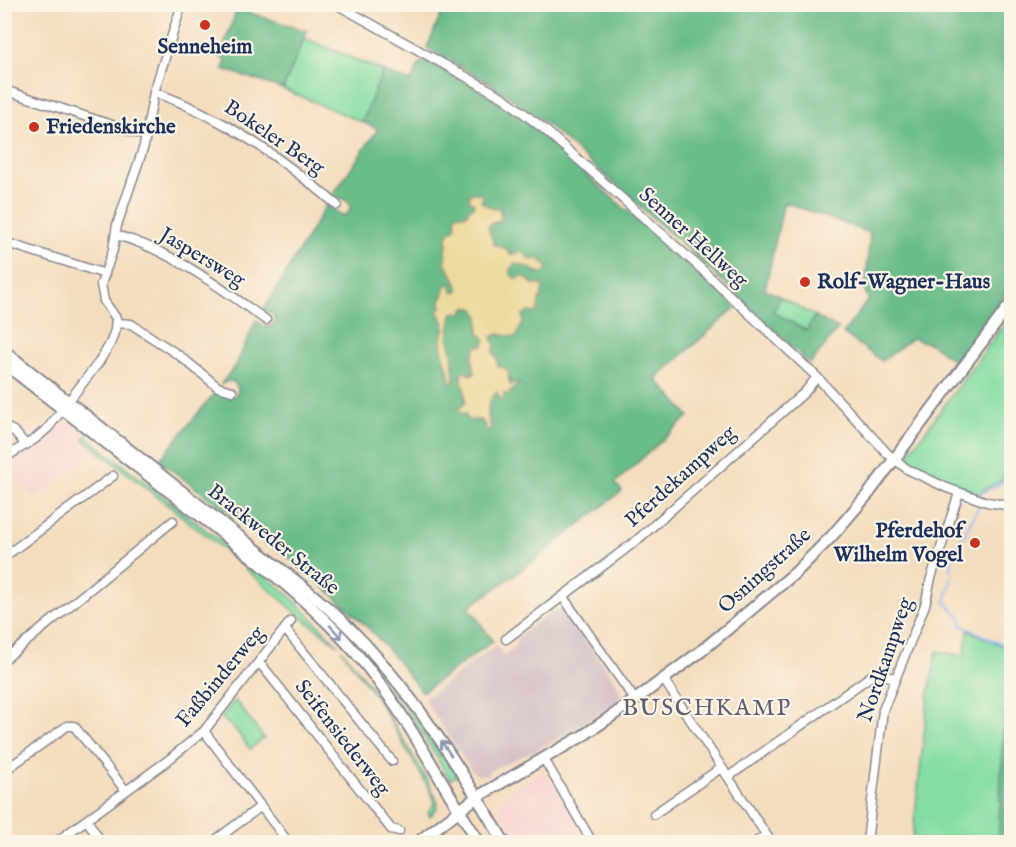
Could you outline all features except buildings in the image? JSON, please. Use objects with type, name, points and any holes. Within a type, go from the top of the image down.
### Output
[{"type":"main road","name":"Osningstraße","points":[[418,843],[477,797],[544,759],[664,680],[795,573],[850,516],[1011,302]]},
{"type":"main road","name":"Brackweder Straße","points":[[4,351],[66,405],[319,613],[386,690],[479,843]]},
{"type":"main road","name":"Brackweder Straße","points":[[4,363],[66,405],[307,590],[361,640],[414,703],[456,762],[504,843]]},
{"type":"street","points":[[4,458],[43,433],[107,350],[116,323],[114,314],[102,297],[101,284],[146,136],[154,92],[182,4]]},
{"type":"street","name":"Senner Hellweg","points":[[336,4],[504,98],[544,129],[697,265],[818,377],[895,459],[922,478],[959,493],[1011,506]]},
{"type":"street","points":[[4,90],[146,136]]},
{"type":"street","name":"Bokeler Berg","points":[[154,92],[196,109],[251,138],[291,166],[338,206]]},
{"type":"street","name":"Jaspersweg","points":[[116,235],[143,244],[174,259],[266,320]]},
{"type":"street","points":[[4,242],[105,274]]},
{"type":"street","points":[[116,323],[130,324],[180,356],[218,387],[232,391]]},
{"type":"street","name":"Pferdekampweg","points":[[506,639],[653,527],[805,392],[818,377]]},
{"type":"street","points":[[4,426],[15,432],[26,445]]},
{"type":"street","points":[[4,557],[113,476]]},
{"type":"street","name":"Nordkampweg","points":[[867,843],[881,720],[895,678],[925,605],[931,578],[959,493]]},
{"type":"street","points":[[4,660],[173,521]]},
{"type":"street","points":[[563,597],[635,700]]},
{"type":"street","name":"Faßbinderweg","points":[[56,843],[204,731],[288,625],[392,761]]},
{"type":"street","name":"Seifensiederweg","points":[[258,663],[391,829],[399,831]]},
{"type":"street","points":[[728,777],[871,676],[876,674],[895,678]]},
{"type":"street","points":[[664,680],[769,839],[756,843]]},
{"type":"street","points":[[4,771],[70,725],[79,729],[126,791]]},
{"type":"street","points":[[204,731],[288,843]]},
{"type":"street","points":[[544,759],[592,843]]},
{"type":"street","points":[[654,814],[721,768]]},
{"type":"street","points":[[213,843],[260,807]]},
{"type":"street","points":[[87,820],[101,843]]},
{"type":"shaded area","points":[[65,424],[72,425],[97,449],[36,499],[5,471],[5,464]]},
{"type":"shaded area","points":[[556,611],[564,613],[571,619],[617,684],[621,693],[619,701],[549,744],[489,771],[488,775],[477,775],[471,770],[424,699],[496,645],[504,655],[515,647],[517,637]]},
{"type":"shaded area","points":[[540,771],[546,773],[552,780],[589,842],[518,842],[499,810],[499,800]]},
{"type":"green space","points":[[445,5],[1011,5],[1011,285],[957,363],[931,344],[912,338],[882,361],[843,333],[869,299],[865,291],[870,233],[784,202],[765,289],[781,297],[773,312],[806,331],[815,316],[838,329],[810,364],[684,245],[544,122],[488,82],[427,48]]},
{"type":"green space","points":[[237,9],[307,31],[283,89],[223,69],[226,60],[220,57]]},
{"type":"green space","points":[[304,38],[383,71],[362,122],[283,89]]},
{"type":"green space","points":[[423,58],[522,118],[736,307],[656,379],[689,416],[615,483],[622,491],[532,562],[469,607],[493,641],[424,691],[421,691],[372,632],[340,601],[264,539],[159,461],[217,390],[229,398],[237,394],[238,388],[234,382],[228,381],[220,385],[236,365],[256,320],[266,328],[274,324],[273,315],[269,312],[262,313],[327,204],[341,216],[350,210],[347,201],[332,196],[378,129],[362,122],[383,71],[410,82]],"holes":[[[481,202],[499,210],[502,215],[499,222],[488,227],[494,245],[508,250],[511,255],[517,254],[534,260],[538,273],[521,264],[514,264],[511,275],[516,279],[528,280],[542,290],[534,308],[523,314],[522,318],[503,335],[492,337],[493,352],[498,368],[510,378],[510,386],[517,382],[519,384],[508,393],[504,393],[501,401],[497,391],[493,394],[488,406],[489,424],[485,428],[482,420],[476,421],[464,414],[465,390],[461,377],[475,373],[472,357],[486,340],[479,333],[479,316],[475,309],[467,307],[465,310],[452,314],[448,338],[452,352],[454,381],[450,382],[441,344],[445,325],[438,310],[442,307],[442,296],[445,292],[454,294],[458,292],[459,285],[446,263],[447,236],[455,230],[457,224],[455,220],[465,215],[474,203]]]},
{"type":"green space","points":[[781,297],[815,316],[807,331],[773,312]]},
{"type":"green space","points":[[1011,315],[1011,465],[1002,480],[983,490],[980,495],[920,471],[910,457],[910,452]]},
{"type":"green space","points":[[86,436],[287,593],[338,645],[301,617],[217,544],[84,439]]},
{"type":"green space","points":[[316,604],[382,669],[459,774],[450,780],[396,695]]},
{"type":"green space","points":[[968,630],[1007,648],[1011,641],[1011,842],[1002,842],[1009,716],[1004,715],[998,842],[912,842],[928,698],[937,651],[964,656]]},
{"type":"green space","points":[[341,649],[375,692],[427,779],[438,803],[430,816],[428,813],[435,803],[432,794],[378,700]]},
{"type":"green space","points":[[235,700],[264,738],[250,749],[235,729],[221,718]]},
{"type":"green space","points":[[1004,714],[1009,715],[1002,842],[998,842]]},
{"type":"sand","points":[[481,194],[483,197],[481,202],[493,209],[501,206],[499,210],[502,219],[488,227],[494,245],[505,248],[511,255],[522,251],[529,259],[538,258],[548,268],[544,273],[514,264],[511,269],[511,275],[516,279],[524,276],[533,284],[539,284],[544,288],[541,293],[542,298],[539,299],[538,311],[523,314],[523,323],[515,337],[498,334],[492,337],[495,346],[493,352],[498,367],[503,367],[509,372],[510,385],[519,382],[507,396],[504,393],[503,400],[501,401],[497,392],[491,399],[488,418],[491,428],[488,432],[482,420],[468,420],[466,414],[458,412],[465,404],[461,373],[464,371],[471,375],[475,373],[472,357],[477,346],[483,346],[485,340],[479,334],[479,316],[475,309],[467,307],[461,313],[452,314],[448,338],[452,352],[454,381],[450,382],[441,344],[445,325],[438,310],[442,307],[441,301],[447,283],[454,293],[458,292],[457,283],[445,261],[447,236],[455,228],[455,218],[458,214],[465,215],[469,212],[467,210],[473,207],[474,203],[470,201],[469,195]]},
{"type":"waterway","points":[[982,493],[1003,482],[1012,468]]},
{"type":"waterway","points":[[980,504],[951,559],[952,577],[945,602],[961,618],[961,625],[1007,647]]},
{"type":"place","name":"Senneheim","points":[[205,25]]},
{"type":"place","name":"Friedenskirche","points":[[34,127]]},
{"type":"place","name":"Rolf-Wagner-Haus","points":[[805,282]]},
{"type":"place","name":"Pferdehof Wilhelm Vogel","points":[[975,543]]},
{"type":"district","name":"BUSCHKAMP","points":[[707,708]]}]
